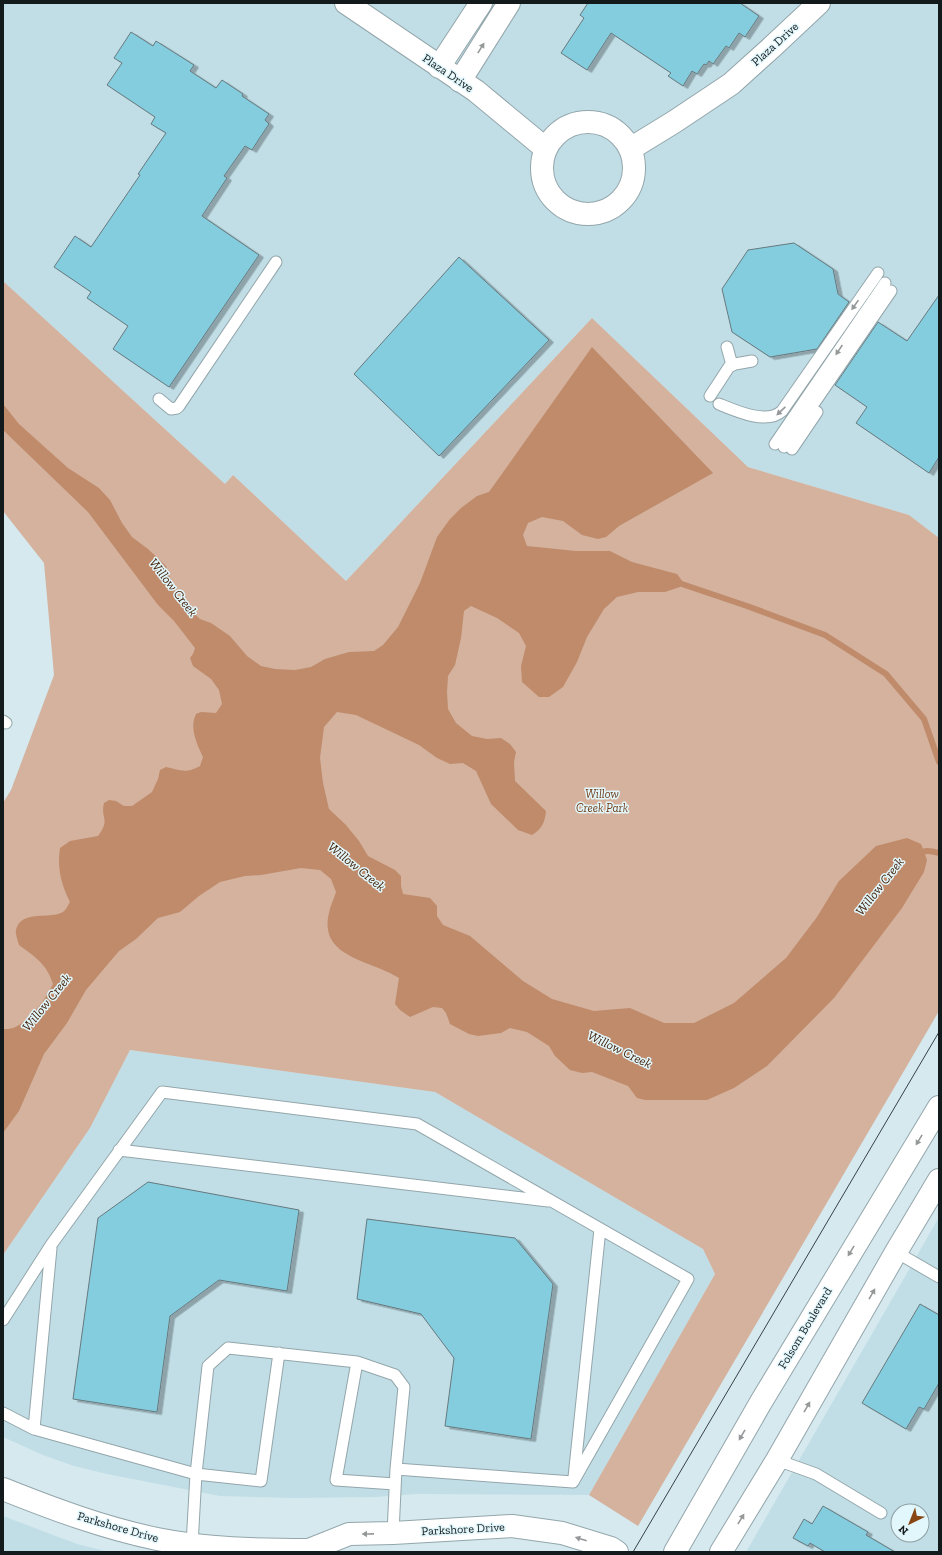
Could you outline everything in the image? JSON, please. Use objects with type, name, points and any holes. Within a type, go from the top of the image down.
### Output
[{"type":"street","name":"Plaza Drive","points":[[346,3],[476,91],[546,149]]},
{"type":"street","points":[[439,67],[481,3]]},
{"type":"street","points":[[460,81],[509,3]]},
{"type":"street","name":"Plaza Drive","points":[[630,149],[731,84],[819,3]]},
{"type":"street","points":[[580,122],[595,122],[610,127],[622,137],[630,149],[634,164],[633,179],[627,193],[616,204],[606,210],[588,214],[573,212],[560,204],[549,193],[543,179],[542,164],[546,149],[554,136],[566,127],[580,122]]},
{"type":"street","name":"Folsom Boulevard","points":[[675,1552],[777,1375],[939,1107]]},
{"type":"street","points":[[722,1552],[939,1180]]},
{"type":"street","name":"Parkshore Drive","points":[[3,1489],[97,1523],[191,1548],[312,1551],[349,1534],[512,1526],[562,1532],[611,1548],[617,1552]]},
{"type":"lane","points":[[159,399],[170,409],[174,409],[179,406],[276,262]]},
{"type":"lane","points":[[719,404],[736,411],[764,417],[778,415],[878,273]]},
{"type":"lane","points":[[783,446],[891,290],[783,446]]},
{"type":"lane","points":[[727,347],[732,365]]},
{"type":"lane","points":[[710,396],[732,365],[752,361]]},
{"type":"lane","points":[[3,1320],[51,1245],[162,1092],[417,1124],[688,1279],[573,1482]]},
{"type":"lane","points":[[119,1150],[552,1201]]},
{"type":"lane","points":[[573,1482],[600,1229]]},
{"type":"lane","points":[[34,1430],[51,1245]]},
{"type":"lane","points":[[896,1252],[939,1277]]},
{"type":"lane","points":[[191,1548],[196,1474],[208,1366],[228,1348],[357,1362],[395,1375],[404,1387],[396,1469],[393,1533]]},
{"type":"lane","points":[[3,1413],[34,1430],[196,1474],[261,1480],[279,1354]]},
{"type":"lane","points":[[357,1362],[336,1480],[395,1484]]},
{"type":"lane","points":[[777,1460],[816,1474],[881,1513]]},
{"type":"lane","points":[[396,1469],[573,1482]]},
{"type":"shaded area","points":[[3,3],[939,4],[939,538],[909,515],[748,467],[592,318],[346,581],[233,475],[225,484],[3,281]]},
{"type":"shaded area","points":[[130,1050],[435,1092],[703,1249],[715,1274],[589,1495],[416,1494],[375,1497],[294,1498],[220,1496],[74,1466],[43,1455],[3,1437],[3,1255],[90,1128]]},
{"type":"shaded area","points":[[939,1217],[939,1552],[746,1552],[910,1268]]},
{"type":"shaded area","points":[[3,1516],[77,1544],[109,1552],[3,1552]]},
{"type":"green space","name":"Willow Creek Park","points":[[3,281],[225,484],[233,475],[346,581],[592,318],[748,467],[909,515],[939,538],[939,1011],[638,1526],[589,1495],[715,1274],[703,1249],[435,1092],[130,1050],[90,1128],[3,1255],[3,803],[11,790],[54,675],[44,563],[3,511]]},
{"type":"water","points":[[592,347],[713,473],[619,526],[606,537],[598,539],[582,535],[563,521],[542,517],[528,523],[523,535],[527,546],[576,551],[610,551],[632,562],[677,574],[683,582],[680,587],[665,592],[638,592],[617,597],[604,609],[587,637],[577,662],[563,687],[549,697],[539,697],[522,682],[521,666],[526,646],[519,633],[497,618],[471,606],[464,611],[461,638],[455,665],[448,676],[448,709],[456,723],[472,736],[487,739],[501,738],[510,744],[516,752],[514,762],[515,781],[546,811],[545,819],[542,825],[532,835],[518,830],[491,804],[476,771],[463,763],[450,764],[437,758],[419,745],[356,715],[337,712],[324,727],[320,758],[323,783],[329,809],[346,825],[359,841],[368,856],[395,870],[401,876],[403,894],[430,898],[437,906],[437,916],[443,925],[470,936],[523,981],[552,999],[594,1011],[630,1008],[664,1023],[694,1023],[734,1003],[786,958],[817,917],[839,881],[876,846],[907,838],[921,844],[927,860],[924,872],[902,908],[834,998],[767,1066],[734,1088],[707,1100],[645,1100],[637,1098],[628,1086],[592,1072],[582,1073],[570,1070],[555,1056],[549,1046],[527,1032],[510,1028],[501,1033],[478,1036],[469,1034],[450,1024],[446,1013],[442,1008],[433,1007],[410,1017],[400,1010],[395,1004],[399,978],[350,956],[339,949],[332,940],[328,928],[329,913],[336,892],[331,879],[320,870],[301,868],[261,875],[245,876],[220,882],[199,896],[180,912],[158,918],[136,939],[119,951],[86,990],[67,1023],[44,1054],[19,1111],[3,1133],[3,1029],[13,1028],[25,1021],[41,1003],[53,984],[44,966],[19,945],[16,930],[19,924],[23,919],[29,917],[57,914],[66,909],[70,902],[60,876],[60,848],[70,841],[98,836],[105,822],[103,813],[104,803],[109,800],[116,801],[124,806],[132,806],[152,792],[160,770],[166,767],[187,771],[200,766],[203,757],[195,736],[193,725],[194,719],[196,714],[201,712],[216,713],[222,704],[219,690],[211,679],[193,666],[190,658],[195,648],[174,621],[158,605],[88,512],[3,430],[3,404],[19,424],[68,468],[99,488],[110,500],[122,523],[132,537],[148,549],[166,566],[177,597],[200,619],[211,623],[230,636],[247,656],[261,666],[275,669],[295,670],[311,667],[325,659],[349,652],[374,651],[383,645],[398,627],[420,583],[437,537],[450,519],[461,508],[477,496],[489,492]]},
{"type":"building","points":[[588,3],[740,3],[759,16],[745,37],[739,33],[729,48],[726,46],[713,64],[709,61],[706,65],[704,64],[697,74],[692,71],[683,86],[668,76],[671,73],[611,33],[587,70],[561,53],[584,18],[580,15]]},
{"type":"building","points":[[131,32],[153,46],[156,41],[194,65],[190,71],[216,88],[222,80],[243,94],[242,96],[269,114],[265,120],[269,124],[252,150],[245,146],[224,176],[227,178],[202,216],[259,255],[169,387],[113,349],[128,326],[87,298],[91,292],[54,267],[75,236],[91,247],[140,175],[138,174],[166,133],[151,124],[155,117],[107,85],[122,63],[114,58]]},
{"type":"building","points":[[794,243],[833,269],[838,294],[849,302],[817,349],[770,357],[732,332],[722,289],[748,250]]},
{"type":"building","points":[[459,257],[549,340],[439,456],[354,374]]},
{"type":"building","points":[[939,295],[939,457],[929,473],[856,423],[867,407],[835,385],[878,322],[907,341]]},
{"type":"building","points":[[148,1182],[299,1210],[287,1291],[219,1280],[170,1316],[157,1412],[73,1399],[98,1218]]},
{"type":"building","points":[[367,1219],[515,1238],[553,1284],[531,1439],[445,1426],[454,1358],[421,1314],[357,1299]]},
{"type":"building","points":[[920,1304],[939,1315],[939,1383],[924,1409],[919,1407],[906,1429],[862,1403]]},
{"type":"building","points":[[823,1506],[868,1532],[866,1535],[895,1552],[825,1552],[810,1543],[808,1546],[793,1538],[804,1519],[812,1524]]},
{"type":"waterway","points":[[676,582],[825,635],[886,674],[924,719],[939,762]]},
{"type":"waterway","name":"Willow Creek","points":[[918,855],[925,851],[939,853]]},
{"type":"tram line","points":[[633,1552],[939,1032]]}]
